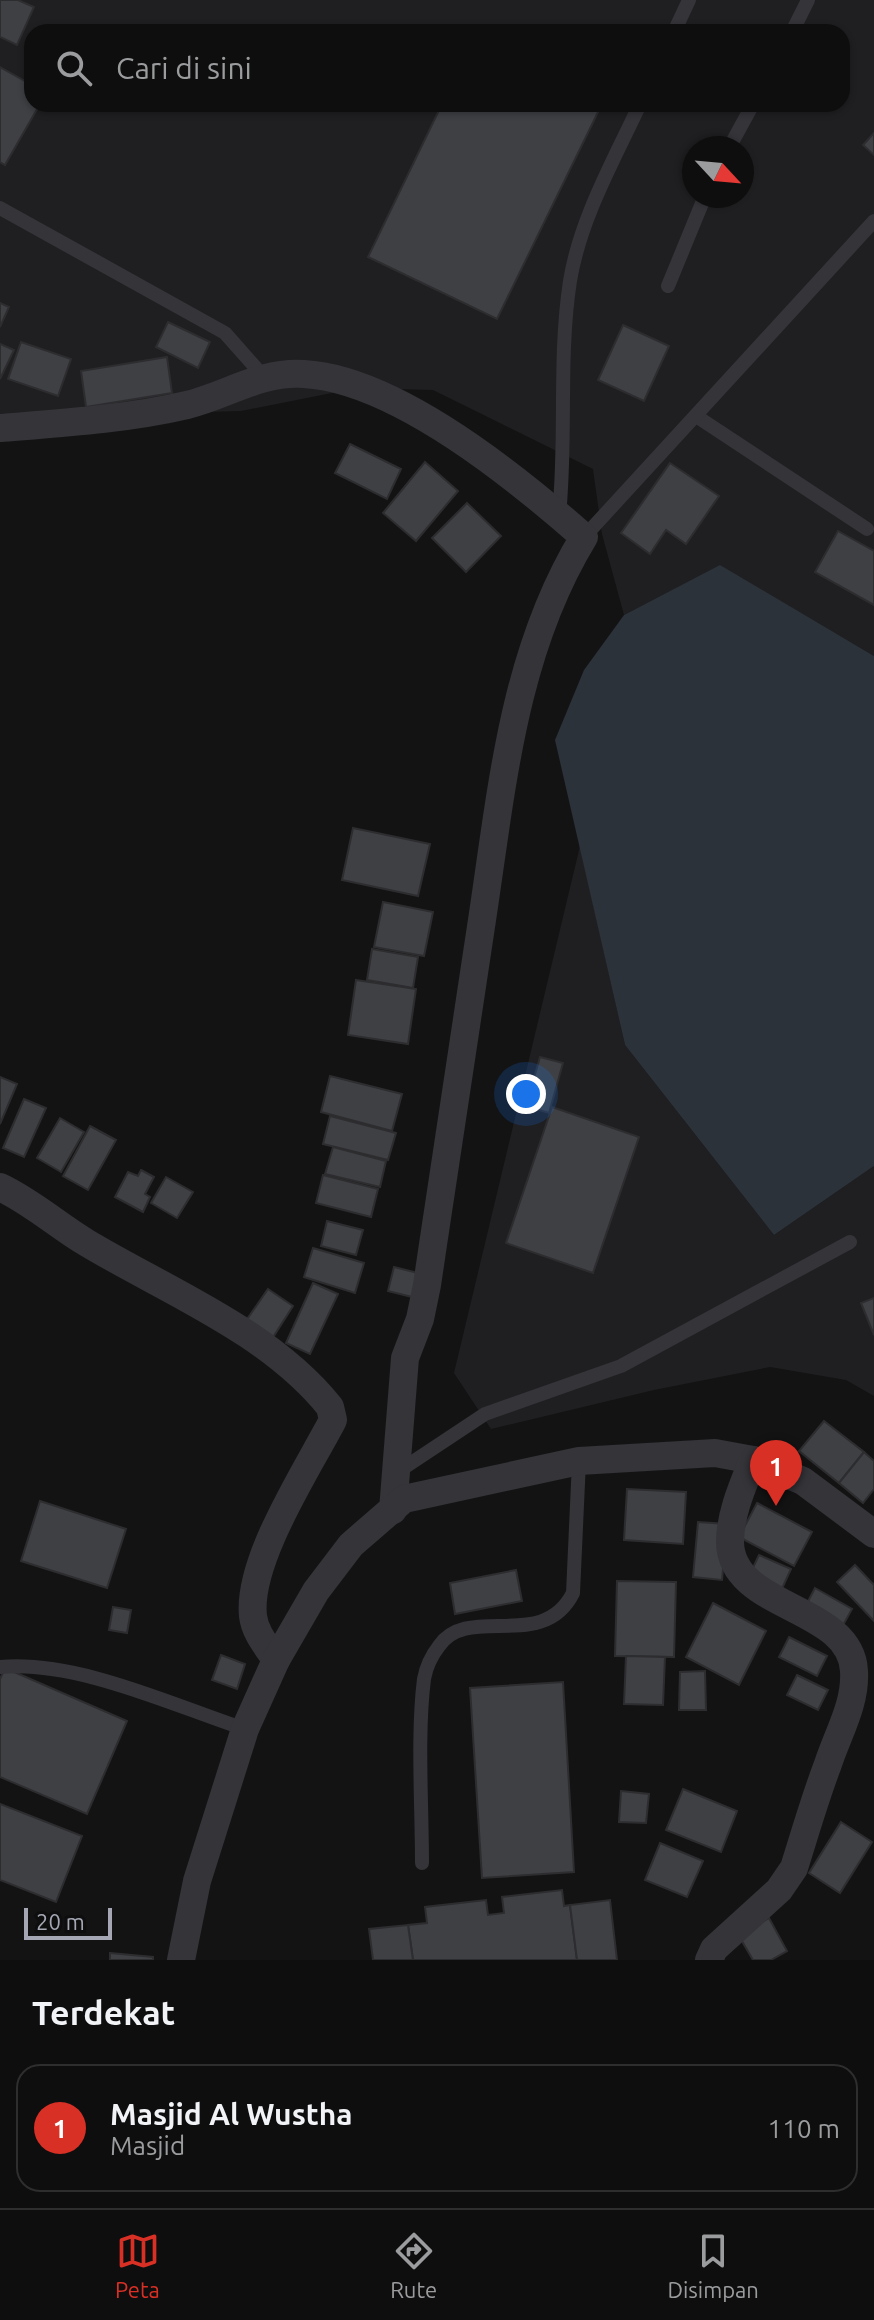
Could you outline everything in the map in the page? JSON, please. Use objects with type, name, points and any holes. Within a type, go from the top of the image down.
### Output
[{"type":"street","points":[[0,428],[84,421],[188,405],[264,377],[305,374],[366,389],[476,450],[584,537],[557,581],[540,622],[509,739],[427,1285],[420,1319],[405,1358],[393,1510]]},
{"type":"street","points":[[0,1187],[24,1198],[85,1242],[256,1341],[330,1407],[333,1420],[258,1569],[253,1616],[259,1634],[276,1660]]},
{"type":"street","points":[[181,1960],[197,1881],[245,1729],[276,1660],[316,1591],[351,1545],[404,1499],[579,1461],[715,1453],[753,1460],[803,1481],[874,1534]]},
{"type":"street","points":[[709,1960],[714,1949],[779,1890],[794,1868],[852,1702],[855,1669],[848,1647],[830,1630],[754,1586],[737,1569],[730,1541],[739,1495],[753,1460]]},
{"type":"lane","points":[[678,24],[689,0]]},
{"type":"lane","points":[[796,24],[808,0]]},
{"type":"lane","points":[[559,515],[564,334],[570,278],[591,209],[636,112]]},
{"type":"lane","points":[[736,136],[749,112]]},
{"type":"lane","points":[[0,208],[225,333],[264,377]]},
{"type":"lane","points":[[668,286],[700,208]]},
{"type":"lane","points":[[584,537],[874,221]]},
{"type":"lane","points":[[696,416],[867,529]]},
{"type":"lane","points":[[396,1473],[485,1414],[621,1366],[850,1242]]},
{"type":"lane","points":[[422,1863],[424,1677],[441,1642],[454,1634],[468,1629],[545,1622],[566,1606],[573,1593],[579,1461]]},
{"type":"lane","points":[[0,1667],[27,1666],[98,1680],[245,1729]]},
{"type":"shaded area","points":[[0,0],[874,0],[874,656],[720,566],[624,615],[602,534],[593,469],[433,390],[357,388],[241,411],[0,418]]},
{"type":"shaded area","points":[[720,565],[874,656],[874,1166],[774,1235],[625,1045],[555,740],[584,670],[624,615]]},
{"type":"shaded area","points":[[580,846],[625,1045],[774,1235],[874,1166],[874,1396],[846,1380],[770,1367],[654,1390],[491,1429],[454,1373]]},
{"type":"building","points":[[0,0],[18,0],[34,7],[17,45],[0,37]]},
{"type":"building","points":[[0,67],[24,80],[24,112],[35,112],[5,165],[0,162]]},
{"type":"building","points":[[438,112],[598,112],[497,319],[368,257]]},
{"type":"building","points":[[874,133],[874,155],[863,145]]},
{"type":"building","points":[[0,303],[9,307],[0,327]]},
{"type":"building","points":[[168,322],[210,342],[198,368],[156,347]]},
{"type":"building","points":[[623,325],[669,346],[644,401],[598,380]]},
{"type":"building","points":[[21,342],[71,359],[58,396],[8,379]]},
{"type":"building","points":[[0,344],[14,350],[0,379]]},
{"type":"building","points":[[167,357],[172,393],[86,407],[81,371]]},
{"type":"building","points":[[350,444],[401,469],[387,499],[335,473]]},
{"type":"building","points":[[425,462],[458,491],[416,541],[383,513]]},
{"type":"building","points":[[670,463],[719,496],[686,544],[666,530],[650,554],[621,533]]},
{"type":"building","points":[[467,503],[501,536],[466,572],[432,538]]},
{"type":"building","points":[[838,531],[874,551],[874,605],[815,572]]},
{"type":"building","points":[[353,828],[430,844],[418,896],[342,880]]},
{"type":"building","points":[[383,902],[433,912],[424,956],[374,947]]},
{"type":"building","points":[[372,949],[418,957],[413,988],[367,980]]},
{"type":"building","points":[[356,980],[416,989],[408,1044],[348,1035]]},
{"type":"building","points":[[540,1057],[563,1063],[549,1113],[526,1106]]},
{"type":"building","points":[[330,1076],[402,1094],[392,1131],[321,1112]]},
{"type":"building","points":[[0,1077],[17,1084],[0,1124]]},
{"type":"building","points":[[24,1099],[46,1108],[24,1157],[3,1148]]},
{"type":"building","points":[[552,1107],[639,1137],[593,1273],[506,1243]]},
{"type":"building","points":[[330,1116],[396,1133],[388,1160],[323,1144]]},
{"type":"building","points":[[60,1118],[84,1132],[61,1172],[37,1158]]},
{"type":"building","points":[[90,1126],[116,1140],[88,1190],[63,1176]]},
{"type":"building","points":[[333,1147],[386,1161],[380,1187],[325,1174]]},
{"type":"building","points":[[141,1170],[154,1177],[145,1194],[150,1197],[143,1212],[115,1197],[128,1172],[138,1176]]},
{"type":"building","points":[[323,1175],[378,1189],[371,1217],[316,1203]]},
{"type":"building","points":[[166,1177],[193,1192],[177,1218],[151,1203]]},
{"type":"building","points":[[327,1221],[363,1230],[356,1255],[321,1246]]},
{"type":"building","points":[[313,1248],[364,1263],[355,1293],[304,1277]]},
{"type":"building","points":[[394,1267],[422,1274],[416,1298],[388,1291]]},
{"type":"building","points":[[313,1283],[338,1294],[310,1354],[286,1343]]},
{"type":"building","points":[[268,1289],[293,1306],[270,1342],[243,1325]]},
{"type":"building","points":[[874,1298],[874,1335],[861,1303]]},
{"type":"building","points":[[824,1421],[864,1452],[839,1483],[799,1451]]},
{"type":"building","points":[[864,1452],[874,1461],[874,1489],[863,1503],[839,1483]]},
{"type":"building","points":[[627,1489],[686,1492],[683,1544],[624,1540]]},
{"type":"building","points":[[40,1501],[126,1529],[107,1588],[21,1561]]},
{"type":"building","points":[[757,1503],[812,1532],[794,1566],[739,1537]]},
{"type":"building","points":[[698,1522],[727,1524],[722,1580],[693,1577]]},
{"type":"building","points":[[759,1555],[791,1569],[780,1593],[748,1578]]},
{"type":"building","points":[[855,1565],[874,1585],[874,1621],[837,1582]]},
{"type":"building","points":[[516,1570],[522,1601],[455,1614],[450,1583]]},
{"type":"building","points":[[617,1581],[676,1582],[674,1657],[615,1656]]},
{"type":"building","points":[[815,1588],[852,1609],[841,1629],[804,1609]]},
{"type":"building","points":[[713,1603],[766,1631],[739,1685],[686,1657]]},
{"type":"building","points":[[113,1607],[131,1610],[127,1633],[109,1630]]},
{"type":"building","points":[[789,1637],[827,1656],[817,1676],[779,1657]]},
{"type":"building","points":[[221,1655],[245,1664],[237,1689],[212,1680]]},
{"type":"building","points":[[626,1656],[665,1657],[663,1705],[624,1704]]},
{"type":"building","points":[[5,1668],[127,1721],[87,1814],[0,1777],[0,1679]]},
{"type":"building","points":[[705,1671],[706,1710],[679,1710],[680,1672]]},
{"type":"building","points":[[797,1675],[828,1690],[818,1710],[787,1695]]},
{"type":"building","points":[[563,1682],[574,1872],[482,1878],[470,1688]]},
{"type":"building","points":[[683,1789],[737,1811],[721,1852],[666,1830]]},
{"type":"building","points":[[621,1791],[649,1794],[646,1823],[619,1822]]},
{"type":"building","points":[[0,1804],[82,1836],[56,1902],[0,1880]]},
{"type":"building","points":[[841,1822],[872,1842],[840,1893],[809,1873]]},
{"type":"building","points":[[660,1843],[703,1861],[687,1897],[645,1880]]},
{"type":"building","points":[[562,1890],[564,1906],[570,1905],[577,1960],[413,1960],[408,1925],[427,1923],[425,1907],[486,1900],[488,1915],[504,1913],[502,1897]]},
{"type":"building","points":[[610,1900],[617,1960],[577,1960],[570,1905]]},
{"type":"building","points":[[769,1918],[787,1951],[771,1960],[753,1960],[739,1936]]},
{"type":"building","points":[[408,1925],[413,1960],[373,1960],[369,1929]]},
{"type":"building","points":[[110,1953],[153,1957],[153,1960],[110,1960]]},
{"type":"place","name":"Masjid Al Wustha","points":[[776,1506]]}]
